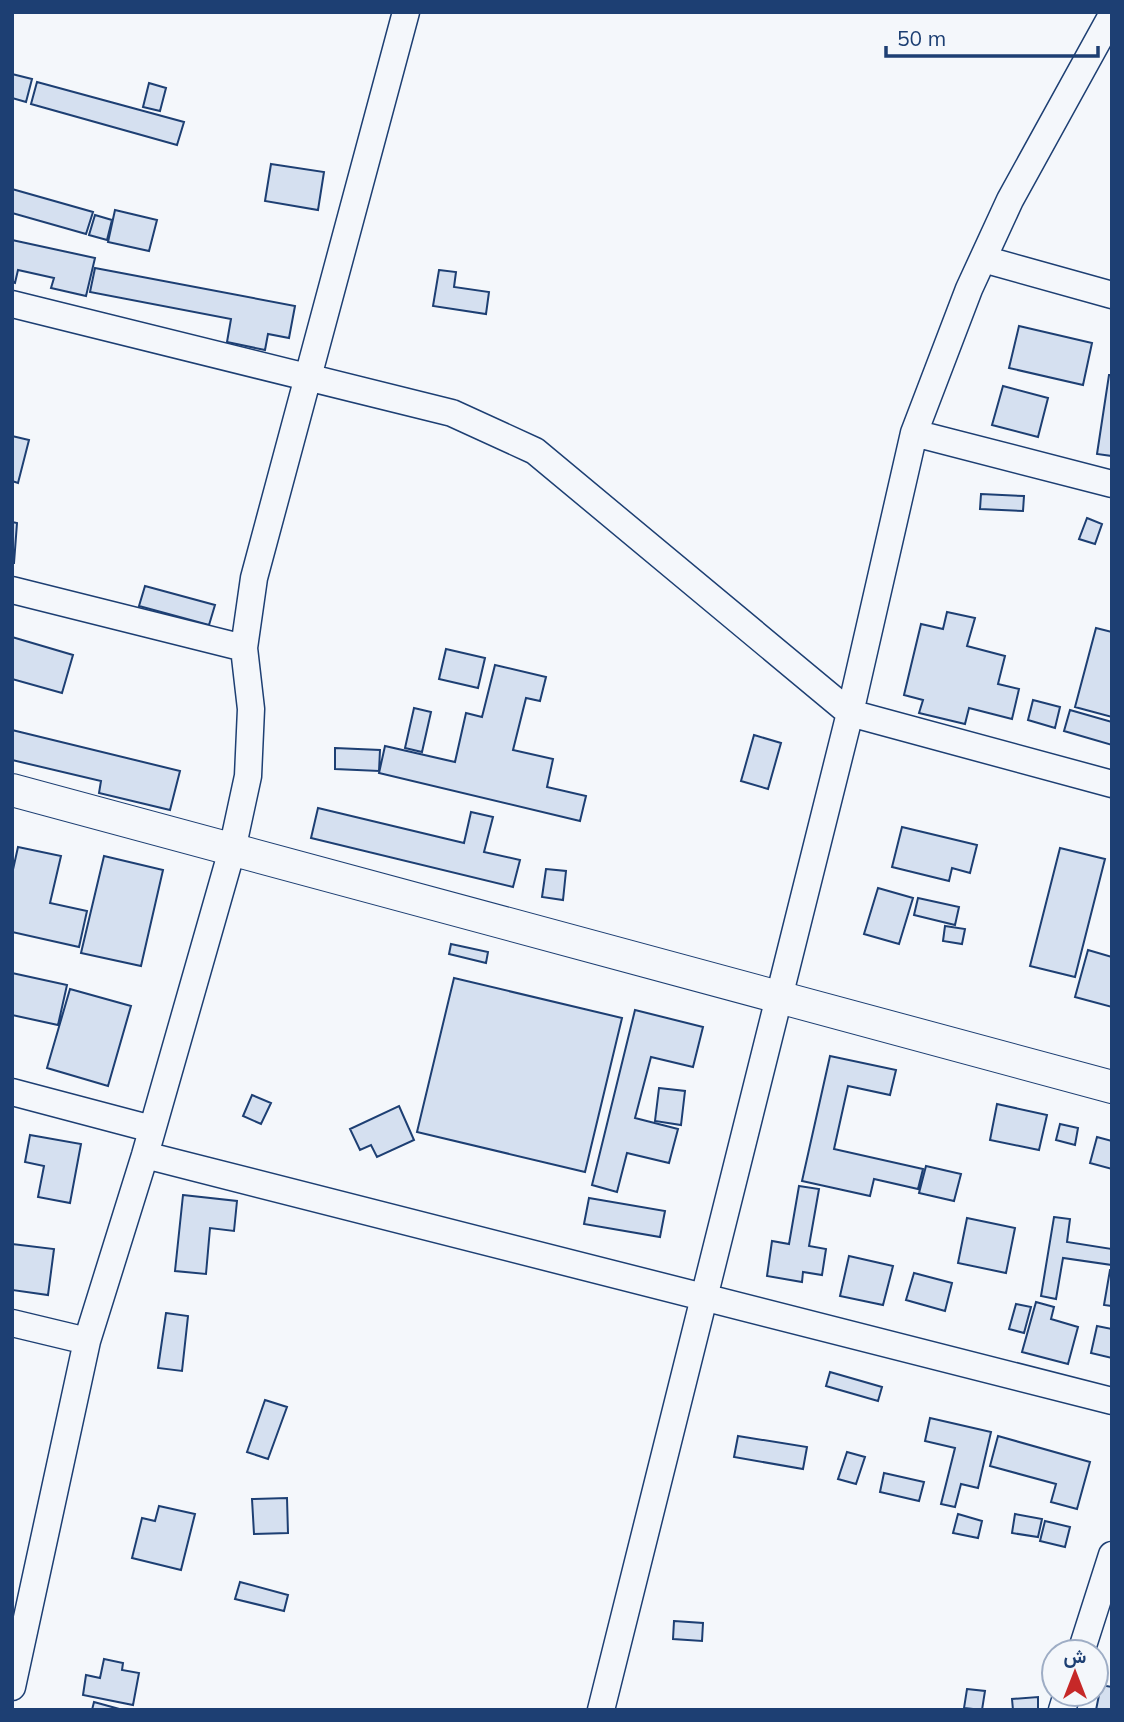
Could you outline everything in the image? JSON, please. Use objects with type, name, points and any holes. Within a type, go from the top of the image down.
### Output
[{"type":"street","points":[[12,1687],[23,1593],[87,1340],[148,1142],[232,850],[248,776],[251,709],[244,648],[254,578],[406,12]]},
{"type":"street","points":[[601,1710],[850,713],[914,433],[983,259],[1010,200],[1112,15]]},
{"type":"street","points":[[983,259],[1112,295]]},
{"type":"street","points":[[12,304],[306,379],[452,413],[535,452],[850,713],[1112,784]]},
{"type":"street","points":[[914,433],[1112,484]]},
{"type":"street","points":[[12,590],[244,648]]},
{"type":"street","points":[[12,790],[1112,1087]]},
{"type":"street","points":[[12,1092],[148,1142],[705,1299],[1112,1401]]},
{"type":"street","points":[[12,1323],[87,1340]]},
{"type":"street","points":[[1085,1638],[1112,1555]]},
{"type":"building","points":[[12,74],[32,79],[26,102],[12,98]]},
{"type":"building","points":[[37,82],[184,122],[177,145],[31,104]]},
{"type":"building","points":[[149,83],[166,88],[160,111],[143,107]]},
{"type":"building","points":[[271,164],[324,172],[318,210],[265,201]]},
{"type":"building","points":[[12,189],[93,212],[86,234],[12,213]]},
{"type":"building","points":[[115,210],[157,220],[149,251],[108,242]]},
{"type":"building","points":[[95,215],[112,220],[107,240],[89,235]]},
{"type":"building","points":[[12,240],[95,258],[86,296],[51,288],[54,278],[18,270],[15,283],[12,282]]},
{"type":"building","points":[[95,268],[295,306],[289,338],[268,334],[265,350],[227,342],[231,319],[90,292]]},
{"type":"building","points":[[439,270],[456,272],[454,287],[489,292],[486,314],[433,306]]},
{"type":"building","points":[[1019,326],[1092,343],[1083,385],[1009,368]]},
{"type":"building","points":[[1109,375],[1112,375],[1112,456],[1097,454]]},
{"type":"building","points":[[1003,386],[1048,398],[1038,437],[992,425]]},
{"type":"building","points":[[12,436],[29,440],[18,483],[12,481]]},
{"type":"building","points":[[981,494],[1024,496],[1023,511],[980,509]]},
{"type":"building","points":[[1087,518],[1102,524],[1095,544],[1079,539]]},
{"type":"building","points":[[12,522],[17,523],[14,563],[12,563]]},
{"type":"building","points":[[145,586],[215,605],[209,625],[139,606]]},
{"type":"building","points":[[947,612],[975,618],[967,646],[1005,656],[998,684],[1019,689],[1012,719],[969,708],[965,724],[919,713],[923,700],[904,695],[921,624],[943,629]]},
{"type":"building","points":[[1096,628],[1112,632],[1112,717],[1075,707]]},
{"type":"building","points":[[12,637],[73,655],[62,693],[12,679]]},
{"type":"building","points":[[446,649],[485,658],[478,688],[439,679]]},
{"type":"building","points":[[495,665],[546,677],[540,701],[526,698],[513,750],[553,759],[547,787],[586,796],[580,821],[379,773],[385,746],[455,762],[466,713],[482,717]]},
{"type":"building","points":[[1033,700],[1060,707],[1055,728],[1028,720]]},
{"type":"building","points":[[414,708],[431,712],[422,752],[405,748]]},
{"type":"building","points":[[1070,710],[1112,722],[1112,745],[1064,731]]},
{"type":"building","points":[[12,730],[180,771],[170,810],[99,793],[101,781],[12,760]]},
{"type":"building","points":[[754,735],[781,743],[768,789],[741,781]]},
{"type":"building","points":[[335,748],[380,750],[379,771],[335,769]]},
{"type":"building","points":[[318,808],[464,843],[471,812],[493,817],[484,852],[520,860],[513,887],[311,838]]},
{"type":"building","points":[[902,827],[977,845],[970,873],[952,868],[949,881],[892,867]]},
{"type":"building","points":[[18,847],[61,856],[50,903],[87,911],[79,947],[12,932],[12,874]]},
{"type":"building","points":[[1060,848],[1105,859],[1075,977],[1030,966]]},
{"type":"building","points":[[104,856],[163,870],[141,966],[81,953]]},
{"type":"building","points":[[546,869],[566,871],[563,900],[542,897]]},
{"type":"building","points":[[878,888],[913,898],[899,944],[864,934]]},
{"type":"building","points":[[918,898],[959,907],[955,925],[914,915]]},
{"type":"building","points":[[945,926],[965,929],[962,944],[943,941]]},
{"type":"building","points":[[451,944],[488,952],[486,963],[449,954]]},
{"type":"building","points":[[1088,950],[1112,957],[1112,1007],[1075,997]]},
{"type":"building","points":[[12,973],[67,985],[58,1025],[12,1015]]},
{"type":"building","points":[[454,978],[622,1018],[585,1172],[417,1132]]},
{"type":"building","points":[[70,989],[131,1006],[108,1086],[47,1068]]},
{"type":"building","points":[[635,1010],[703,1027],[693,1067],[651,1057],[635,1118],[678,1129],[669,1163],[627,1153],[617,1192],[592,1185]]},
{"type":"building","points":[[830,1056],[896,1070],[890,1095],[848,1086],[834,1149],[923,1169],[918,1189],[874,1179],[870,1196],[802,1181]]},
{"type":"building","points":[[659,1088],[685,1091],[681,1125],[655,1121]]},
{"type":"building","points":[[252,1095],[271,1103],[261,1124],[243,1116]]},
{"type":"building","points":[[997,1104],[1047,1115],[1039,1150],[990,1140]]},
{"type":"building","points":[[399,1106],[414,1140],[377,1157],[371,1145],[360,1150],[350,1129]]},
{"type":"building","points":[[1060,1124],[1078,1128],[1075,1145],[1056,1140]]},
{"type":"building","points":[[30,1135],[81,1144],[70,1203],[38,1197],[44,1166],[25,1162]]},
{"type":"building","points":[[1097,1137],[1112,1141],[1112,1169],[1090,1163]]},
{"type":"building","points":[[926,1166],[961,1174],[954,1201],[919,1193]]},
{"type":"building","points":[[799,1186],[819,1189],[809,1246],[826,1249],[822,1275],[803,1272],[802,1282],[767,1276],[772,1241],[789,1244]]},
{"type":"building","points":[[183,1195],[237,1201],[234,1231],[210,1228],[206,1274],[175,1271]]},
{"type":"building","points":[[589,1198],[665,1211],[660,1237],[584,1224]]},
{"type":"building","points":[[1054,1217],[1070,1219],[1067,1242],[1112,1249],[1112,1265],[1063,1258],[1056,1299],[1041,1296]]},
{"type":"building","points":[[967,1218],[1015,1228],[1006,1273],[958,1263]]},
{"type":"building","points":[[12,1244],[54,1249],[48,1295],[12,1290]]},
{"type":"building","points":[[849,1256],[893,1266],[883,1305],[840,1296]]},
{"type":"building","points":[[1112,1270],[1112,1306],[1104,1305]]},
{"type":"building","points":[[914,1273],[952,1283],[945,1311],[906,1300]]},
{"type":"building","points":[[1036,1302],[1054,1307],[1051,1319],[1078,1327],[1068,1364],[1022,1352]]},
{"type":"building","points":[[1016,1304],[1031,1307],[1024,1333],[1009,1329]]},
{"type":"building","points":[[166,1313],[188,1316],[182,1371],[158,1368]]},
{"type":"building","points":[[1097,1326],[1112,1329],[1112,1358],[1091,1353]]},
{"type":"building","points":[[830,1372],[882,1387],[878,1401],[826,1386]]},
{"type":"building","points":[[265,1400],[287,1407],[268,1459],[247,1452]]},
{"type":"building","points":[[930,1418],[991,1432],[978,1488],[961,1484],[955,1507],[941,1504],[955,1448],[925,1441]]},
{"type":"building","points":[[738,1436],[807,1447],[803,1469],[734,1457]]},
{"type":"building","points":[[998,1436],[1090,1462],[1077,1509],[1051,1502],[1056,1484],[990,1466]]},
{"type":"building","points":[[847,1452],[865,1457],[856,1484],[838,1479]]},
{"type":"building","points":[[884,1473],[924,1482],[919,1501],[880,1492]]},
{"type":"building","points":[[287,1498],[288,1533],[254,1534],[252,1499]]},
{"type":"building","points":[[159,1506],[195,1514],[181,1570],[132,1558],[142,1518],[155,1521]]},
{"type":"building","points":[[958,1514],[982,1521],[978,1538],[953,1533]]},
{"type":"building","points":[[1015,1514],[1042,1519],[1038,1537],[1012,1533]]},
{"type":"building","points":[[1045,1521],[1070,1527],[1065,1547],[1040,1541]]},
{"type":"building","points":[[240,1582],[288,1595],[284,1611],[235,1599]]},
{"type":"building","points":[[674,1621],[703,1623],[702,1641],[673,1639]]},
{"type":"building","points":[[104,1659],[123,1663],[122,1670],[139,1673],[133,1705],[83,1695],[86,1675],[100,1678]]},
{"type":"building","points":[[1112,1687],[1112,1710],[1096,1710],[1110,1708]]},
{"type":"building","points":[[967,1689],[985,1691],[982,1710],[964,1708]]},
{"type":"building","points":[[1038,1697],[1038,1710],[1013,1710],[1012,1699]]},
{"type":"building","points":[[94,1702],[123,1710],[92,1710]]}]
